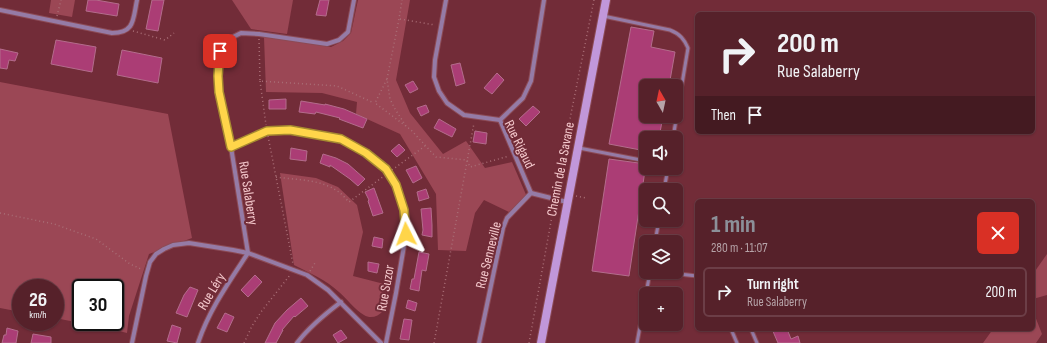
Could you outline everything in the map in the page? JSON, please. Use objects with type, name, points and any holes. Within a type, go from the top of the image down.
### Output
[{"type":"street","points":[[0,10],[112,33],[120,33],[128,29],[132,22],[137,0]]},
{"type":"street","name":"Rue Salaberry","points":[[248,253],[231,147],[219,92],[218,76],[220,51],[229,39],[241,33],[259,34],[327,44],[339,40],[348,32],[354,0]]},
{"type":"street","name":"Rue Rigaud","points":[[446,0],[435,60],[434,77],[439,91],[447,103],[464,115],[500,120],[531,193]]},
{"type":"street","points":[[500,120],[523,98],[531,81],[544,0]]},
{"type":"street","name":"Chemin de la Savane","points":[[541,343],[606,0]]},
{"type":"street","name":"Rue Suzor","points":[[231,147],[267,131],[290,130],[341,139],[366,153],[386,169],[396,185],[404,210],[406,234],[386,343]]},
{"type":"street","points":[[531,193],[567,202]]},
{"type":"street","name":"Rue Senneville","points":[[479,343],[503,228],[507,218],[531,193]]},
{"type":"street","points":[[132,343],[150,262],[156,254],[164,249],[173,245],[189,243],[248,253],[307,275],[328,290],[381,343]]},
{"type":"street","name":"Rue Léry","points":[[198,343],[202,330],[214,305],[248,253]]},
{"type":"street","points":[[297,343],[316,322],[341,302]]},
{"type":"lane","points":[[602,16],[670,30],[683,38],[688,48],[674,131]]},
{"type":"lane","points":[[577,148],[639,160]]},
{"type":"lane","points":[[683,274],[695,276]]},
{"type":"lane","points":[[637,343],[649,279]]},
{"type":"lane","points":[[732,331],[737,343]]},
{"type":"lane","points":[[752,331],[756,343]]},
{"type":"path","points":[[56,22],[61,0]]},
{"type":"path","points":[[375,103],[387,79],[400,19],[402,0]]},
{"type":"path","points":[[563,184],[556,192],[594,0]]},
{"type":"path","points":[[400,19],[441,26]]},
{"type":"path","points":[[128,29],[165,40],[174,33]]},
{"type":"path","points":[[244,343],[261,312],[294,270],[267,131],[260,81],[259,34]]},
{"type":"path","points":[[387,79],[390,99],[406,126]]},
{"type":"path","points":[[260,81],[337,86],[375,103],[411,130],[436,156],[467,160]]},
{"type":"path","points":[[434,343],[475,117]]},
{"type":"path","points":[[276,177],[312,181],[329,186],[340,193],[349,202],[425,146]]},
{"type":"path","points":[[467,160],[470,167],[514,154]]},
{"type":"path","points":[[574,196],[586,198]]},
{"type":"path","points":[[529,343],[554,206]]},
{"type":"path","points":[[0,213],[54,224],[96,239],[130,264],[147,271]]},
{"type":"path","points":[[307,275],[315,263]]},
{"type":"shaded area","points":[[51,0],[75,0],[72,17],[49,13]]},
{"type":"shaded area","points":[[232,0],[293,0],[287,34],[251,29]]},
{"type":"shaded area","points":[[358,0],[410,0],[396,80],[410,113],[443,154],[466,141],[485,168],[512,162],[527,197],[509,212],[484,200],[475,213],[466,251],[438,250],[436,194],[400,134],[356,114],[357,102],[322,93],[266,92],[264,37],[331,47],[343,41],[351,33]]},
{"type":"shaded area","points":[[0,82],[168,114],[192,238],[149,254],[129,316],[127,333],[119,331],[124,331],[124,279],[72,279],[72,321],[64,320],[64,279],[12,279],[12,310],[0,308]]},
{"type":"shaded area","points":[[280,173],[316,178],[338,187],[357,205],[363,232],[353,276],[388,285],[383,311],[379,315],[371,317],[364,315],[329,284],[294,265]]},
{"type":"shaded area","points":[[1047,254],[1047,295],[1035,298],[1035,271]]},
{"type":"shaded area","points":[[1035,316],[1042,334],[1036,343],[983,343],[992,331],[1035,331]]},
{"type":"building","points":[[88,0],[119,4],[117,16],[86,11]]},
{"type":"building","points":[[152,0],[164,0],[158,31],[146,29]]},
{"type":"building","points":[[320,0],[329,0],[326,16],[316,15]]},
{"type":"building","points":[[631,27],[654,31],[651,47],[675,52],[670,79],[639,79],[639,123],[662,123],[660,131],[639,131],[639,150],[609,144]]},
{"type":"building","points":[[56,40],[96,47],[92,72],[51,64]]},
{"type":"building","points":[[0,49],[18,53],[15,61],[9,60],[7,69],[0,68]]},
{"type":"building","points":[[122,50],[162,58],[158,83],[117,75]]},
{"type":"building","points":[[460,63],[465,83],[456,86],[451,65]]},
{"type":"building","points":[[497,73],[504,80],[492,94],[484,88]]},
{"type":"building","points":[[413,81],[418,89],[410,93],[405,85]]},
{"type":"building","points":[[286,99],[286,109],[269,109],[269,100]]},
{"type":"building","points":[[301,101],[325,104],[344,109],[367,119],[363,128],[339,119],[340,118],[316,112],[315,114],[299,112]]},
{"type":"building","points":[[426,105],[429,112],[421,116],[417,108]]},
{"type":"building","points":[[533,106],[540,112],[526,126],[519,119]]},
{"type":"building","points":[[439,119],[456,129],[452,137],[434,128]]},
{"type":"building","points":[[475,131],[487,133],[486,144],[473,142]]},
{"type":"building","points":[[399,144],[405,150],[397,157],[391,151]]},
{"type":"building","points":[[291,148],[307,151],[306,161],[290,159]]},
{"type":"building","points":[[323,154],[348,164],[365,179],[358,186],[330,165],[330,167],[320,163]]},
{"type":"building","points":[[609,159],[639,163],[639,175],[644,175],[643,183],[639,183],[639,210],[629,276],[592,271]]},
{"type":"building","points":[[416,166],[422,178],[413,183],[406,170]]},
{"type":"building","points":[[374,188],[383,213],[373,216],[368,201],[369,200],[365,192]]},
{"type":"building","points":[[426,189],[429,198],[419,201],[417,192]]},
{"type":"building","points":[[431,208],[432,237],[422,235],[421,209]]},
{"type":"building","points":[[374,237],[383,239],[382,248],[372,246]]},
{"type":"building","points":[[419,252],[429,254],[426,271],[422,270],[419,291],[410,289],[412,279],[414,279]]},
{"type":"building","points":[[368,262],[379,264],[377,273],[368,271]]},
{"type":"building","points":[[255,275],[262,282],[248,297],[241,290]]},
{"type":"building","points":[[190,287],[198,290],[187,317],[176,313],[184,295]]},
{"type":"building","points":[[301,298],[308,306],[295,317],[294,316],[282,330],[276,343],[265,343],[275,323]]},
{"type":"building","points":[[408,300],[417,303],[415,311],[406,308]]},
{"type":"building","points":[[225,313],[234,317],[227,332],[217,328]]},
{"type":"building","points":[[404,319],[412,320],[409,340],[400,339]]},
{"type":"building","points":[[172,325],[181,328],[177,343],[167,341]]},
{"type":"building","points":[[7,328],[12,329],[12,331],[18,331],[16,343],[2,343],[4,335],[6,335]]},
{"type":"building","points":[[341,330],[347,338],[338,343],[333,335]]},
{"type":"building","points":[[773,331],[788,331],[791,339],[798,336],[800,343],[778,343]]},
{"type":"building","points":[[33,334],[51,337],[51,343],[31,343]]},
{"type":"route","points":[[220,51],[218,76],[219,92],[231,147],[267,131],[290,130],[341,139],[366,153],[386,169],[396,185],[404,210],[406,234]]}]
